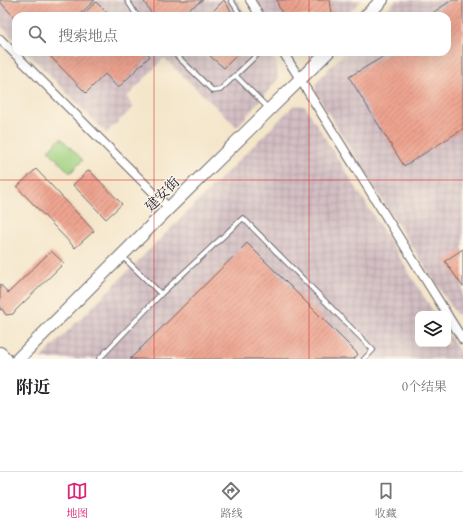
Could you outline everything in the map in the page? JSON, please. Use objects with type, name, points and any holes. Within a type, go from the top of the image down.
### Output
[{"type":"street","points":[[250,0],[258,12]]},
{"type":"street","points":[[370,12],[382,0]]},
{"type":"street","points":[[0,39],[12,51]]},
{"type":"street","points":[[17,56],[169,208]]},
{"type":"street","points":[[285,56],[444,311]]},
{"type":"street","name":"建安街","points":[[18,359],[324,56]]},
{"type":"street","points":[[451,321],[463,338]]},
{"type":"street","points":[[0,353],[6,359]]},
{"type":"lane","points":[[127,0],[134,12]]},
{"type":"lane","points":[[231,0],[238,12]]},
{"type":"lane","points":[[177,56],[213,91],[220,90],[256,56]]},
{"type":"lane","points":[[236,76],[269,109]]},
{"type":"lane","points":[[99,359],[161,294],[243,218],[373,350],[364,359]]},
{"type":"lane","points":[[121,256],[161,294]]},
{"type":"shaded area","points":[[0,0],[237,0],[244,12],[12,12],[12,37],[0,25]]},
{"type":"shaded area","points":[[256,0],[362,0],[349,12],[264,12]]},
{"type":"shaded area","points":[[396,0],[463,0],[463,316],[456,314],[393,217],[316,93],[316,84],[320,78],[341,56],[451,56],[451,12],[384,12]]},
{"type":"shaded area","points":[[31,56],[272,56],[276,62],[278,79],[237,127],[164,58],[127,97],[133,108],[106,133]]},
{"type":"shaded area","points":[[294,105],[305,106],[433,311],[415,311],[415,347],[451,347],[451,339],[463,359],[43,359],[43,356]]},
{"type":"green space","points":[[61,138],[83,160],[70,173],[48,150]]},
{"type":"building","points":[[0,0],[95,0],[82,12],[12,12],[12,15],[0,2]]},
{"type":"building","points":[[143,0],[203,0],[185,12],[150,12]]},
{"type":"building","points":[[224,0],[232,12],[212,12]]},
{"type":"building","points":[[277,0],[330,0],[332,12],[281,12]]},
{"type":"building","points":[[452,0],[463,0],[463,129],[404,166],[349,77],[384,56],[451,56],[451,12],[434,12]]},
{"type":"building","points":[[96,2],[106,12],[85,12]]},
{"type":"building","points":[[50,56],[150,56],[118,88],[105,74],[86,93]]},
{"type":"building","points":[[210,56],[236,56],[224,68]]},
{"type":"building","points":[[36,169],[94,231],[75,248],[17,187]]},
{"type":"building","points":[[89,170],[122,204],[106,219],[73,185]]},
{"type":"building","points":[[247,243],[358,354],[354,359],[130,359]]},
{"type":"building","points":[[463,249],[463,287],[445,261]]},
{"type":"building","points":[[51,251],[64,263],[13,314],[6,315],[2,309],[0,310],[0,284],[8,293]]}]
